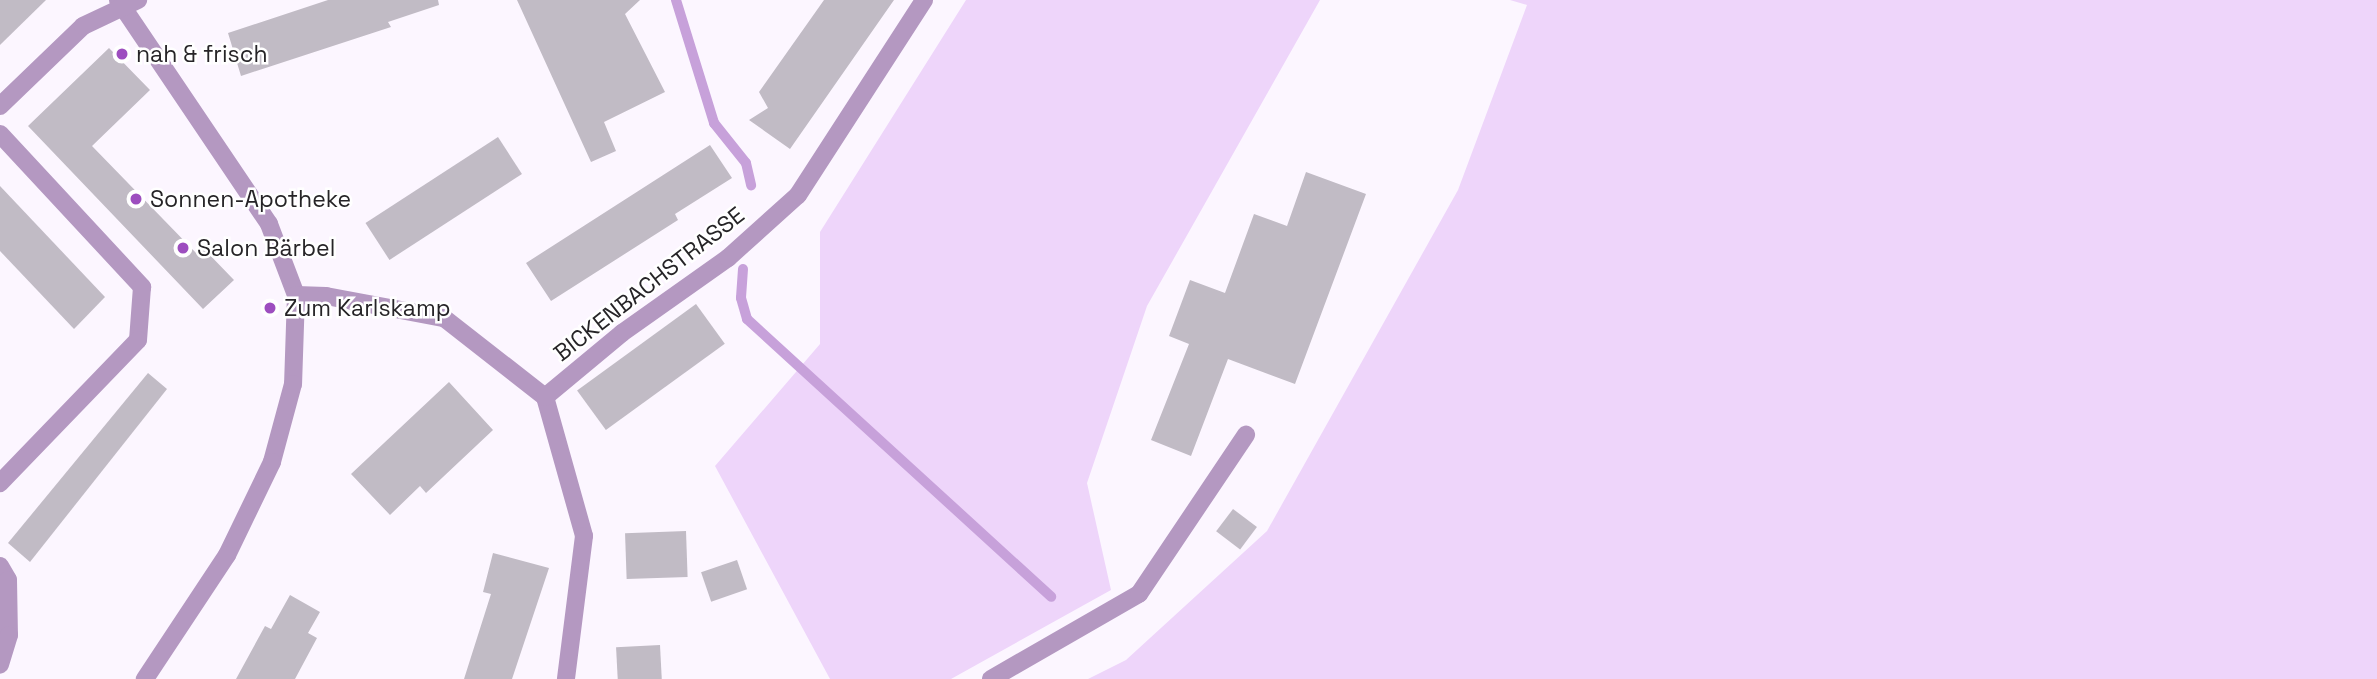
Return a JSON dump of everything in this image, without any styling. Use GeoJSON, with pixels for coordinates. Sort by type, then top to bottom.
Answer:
{"type":"FeatureCollection","features":[{"type":"Feature","properties":{"kind":"street","name":"BICKENBACHSTRASSE"},"geometry":{"type":"LineString","coordinates":[[545,397],[622,333],[728,258],[798,195],[924,0]]}},
{"type":"Feature","properties":{"kind":"street"},"geometry":{"type":"LineString","coordinates":[[0,106],[83,26],[126,2],[269,224],[296,295],[293,384],[272,462],[227,555],[145,679]]}},
{"type":"Feature","properties":{"kind":"street"},"geometry":{"type":"LineString","coordinates":[[0,134],[142,287],[138,341],[0,483]]}},
{"type":"Feature","properties":{"kind":"street"},"geometry":{"type":"LineString","coordinates":[[296,295],[326,296],[444,318],[545,397],[584,536],[566,679]]}},
{"type":"Feature","properties":{"kind":"street"},"geometry":{"type":"LineString","coordinates":[[991,679],[1139,594],[1246,435]]}},
{"type":"Feature","properties":{"kind":"street"},"geometry":{"type":"LineString","coordinates":[[0,566],[8,580],[9,635],[0,665]]}},
{"type":"Feature","properties":{"kind":"shaded area"},"geometry":{"type":"Polygon","coordinates":[[[966,0],[1320,0],[1147,306],[1087,483],[1111,590],[951,679],[830,679],[715,466],[820,344],[820,232],[966,0]]]}},
{"type":"Feature","properties":{"kind":"shaded area"},"geometry":{"type":"Polygon","coordinates":[[[1510,0],[2377,0],[2377,679],[1088,679],[1126,660],[1267,531],[1458,190],[1527,5],[1510,0]]]}},
{"type":"Feature","properties":{"kind":"building"},"geometry":{"type":"Polygon","coordinates":[[[0,0],[46,0],[0,45],[0,0]]]}},
{"type":"Feature","properties":{"kind":"building"},"geometry":{"type":"Polygon","coordinates":[[[328,0],[438,0],[439,5],[388,22],[391,27],[241,76],[228,33],[328,0]]]}},
{"type":"Feature","properties":{"kind":"building"},"geometry":{"type":"Polygon","coordinates":[[[517,0],[640,0],[625,14],[665,92],[604,122],[616,151],[591,162],[517,0]]]}},
{"type":"Feature","properties":{"kind":"building"},"geometry":{"type":"Polygon","coordinates":[[[824,0],[894,0],[790,149],[749,120],[768,108],[759,92],[824,0]]]}},
{"type":"Feature","properties":{"kind":"building"},"geometry":{"type":"Polygon","coordinates":[[[109,48],[150,90],[92,146],[198,255],[204,249],[234,280],[203,309],[28,126],[109,48]]]}},
{"type":"Feature","properties":{"kind":"building"},"geometry":{"type":"Polygon","coordinates":[[[498,137],[522,174],[389,260],[365,223],[498,137]]]}},
{"type":"Feature","properties":{"kind":"building"},"geometry":{"type":"Polygon","coordinates":[[[710,145],[732,178],[675,214],[678,220],[551,301],[526,263],[710,145]]]}},
{"type":"Feature","properties":{"kind":"building"},"geometry":{"type":"Polygon","coordinates":[[[1306,172],[1366,194],[1295,384],[1228,359],[1191,456],[1151,440],[1189,344],[1169,336],[1190,280],[1225,293],[1254,214],[1287,226],[1306,172]]]}},
{"type":"Feature","properties":{"kind":"building"},"geometry":{"type":"Polygon","coordinates":[[[0,186],[105,297],[74,329],[0,251],[0,186]]]}},
{"type":"Feature","properties":{"kind":"building"},"geometry":{"type":"Polygon","coordinates":[[[696,304],[725,344],[606,430],[577,390],[696,304]]]}},
{"type":"Feature","properties":{"kind":"building"},"geometry":{"type":"Polygon","coordinates":[[[148,373],[167,389],[30,562],[8,543],[148,373]]]}},
{"type":"Feature","properties":{"kind":"building"},"geometry":{"type":"Polygon","coordinates":[[[449,382],[493,430],[426,493],[420,486],[390,515],[351,474],[449,382]]]}},
{"type":"Feature","properties":{"kind":"building"},"geometry":{"type":"Polygon","coordinates":[[[1233,509],[1257,527],[1240,549],[1216,531],[1233,509]]]}},
{"type":"Feature","properties":{"kind":"building"},"geometry":{"type":"Polygon","coordinates":[[[686,531],[688,577],[627,579],[625,533],[686,531]]]}},
{"type":"Feature","properties":{"kind":"building"},"geometry":{"type":"Polygon","coordinates":[[[493,553],[549,568],[512,679],[464,679],[491,594],[483,592],[493,553]]]}},
{"type":"Feature","properties":{"kind":"building"},"geometry":{"type":"Polygon","coordinates":[[[737,560],[747,589],[711,602],[701,572],[737,560]]]}},
{"type":"Feature","properties":{"kind":"building"},"geometry":{"type":"Polygon","coordinates":[[[290,595],[320,612],[308,633],[317,638],[295,679],[236,679],[265,626],[271,629],[290,595]]]}},
{"type":"Feature","properties":{"kind":"building"},"geometry":{"type":"Polygon","coordinates":[[[660,645],[662,679],[618,679],[616,647],[660,645]]]}},
{"type":"Feature","properties":{"kind":"waterway"},"geometry":{"type":"LineString","coordinates":[[676,0],[714,123],[746,163],[751,185]]}},
{"type":"Feature","properties":{"kind":"waterway"},"geometry":{"type":"LineString","coordinates":[[743,269],[741,298],[747,319],[1051,597]]}},
{"type":"Feature","properties":{"kind":"place","name":"nah & frisch"},"geometry":{"type":"Point","coordinates":[122,54]}},
{"type":"Feature","properties":{"kind":"place","name":"Sonnen-Apotheke"},"geometry":{"type":"Point","coordinates":[136,199]}},
{"type":"Feature","properties":{"kind":"place","name":"Salon Bärbel"},"geometry":{"type":"Point","coordinates":[183,248]}},
{"type":"Feature","properties":{"kind":"place","name":"Zum Karlskamp"},"geometry":{"type":"Point","coordinates":[270,308]}}]}
